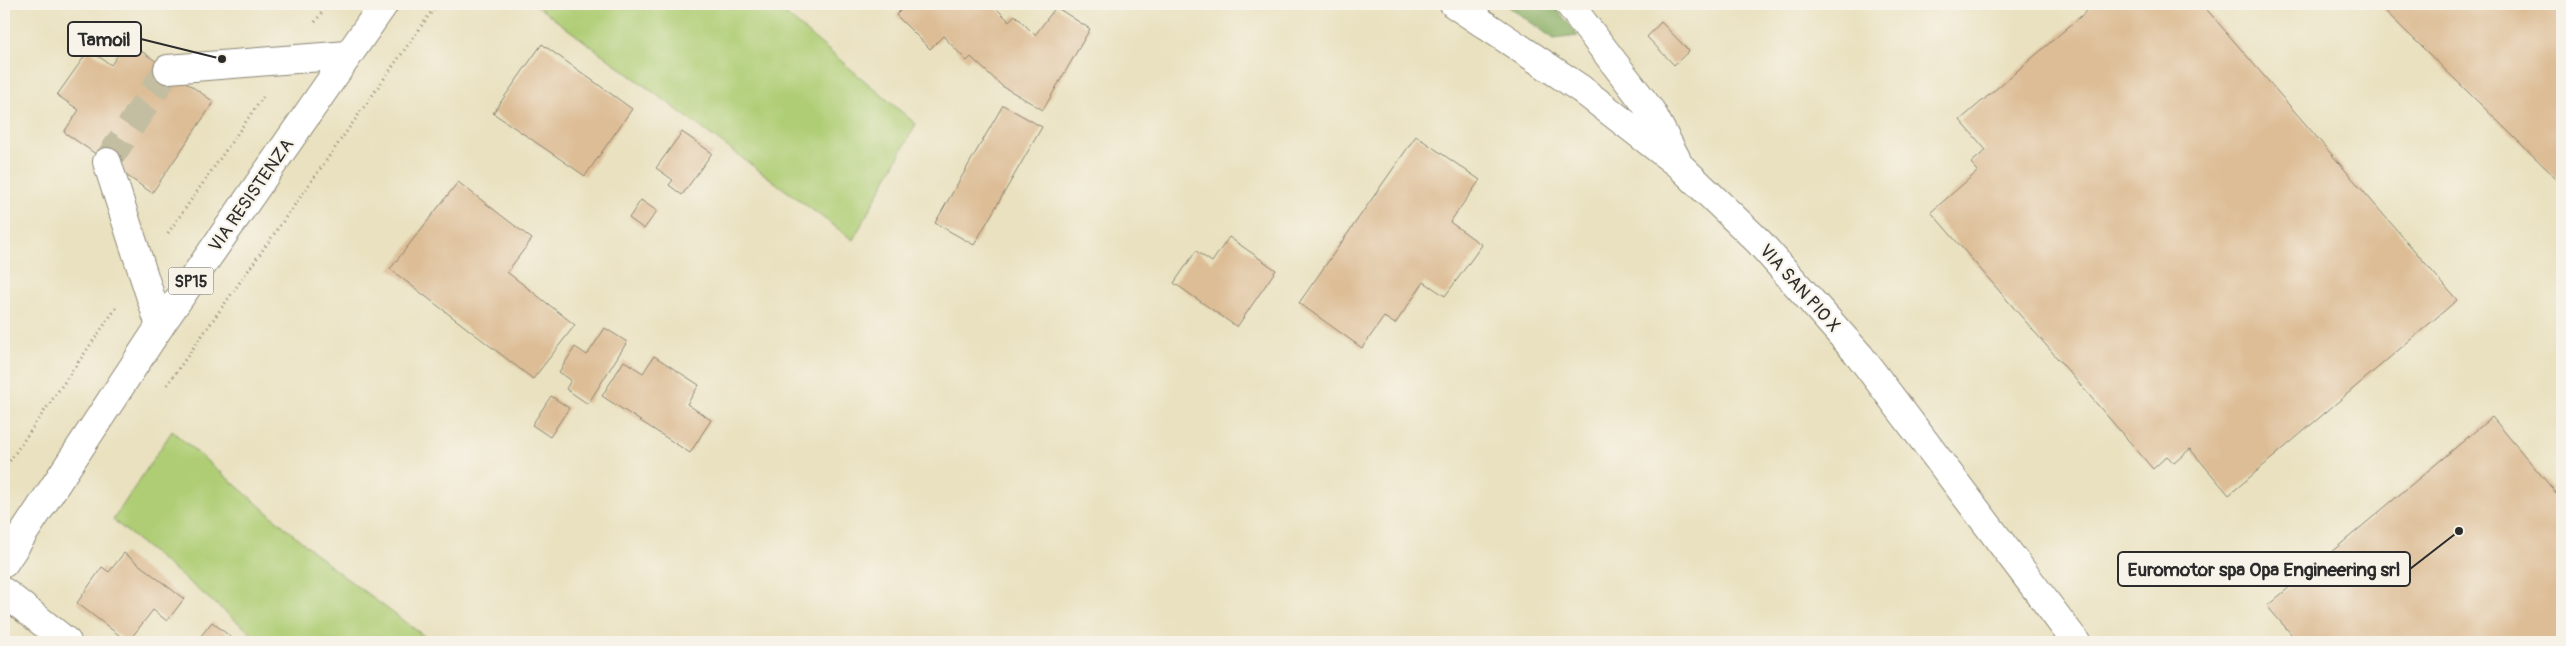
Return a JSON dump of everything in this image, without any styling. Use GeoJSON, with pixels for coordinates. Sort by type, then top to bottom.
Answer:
{"type":"FeatureCollection","features":[{"type":"Feature","properties":{"kind":"street","name":"VIA RESISTENZA"},"geometry":{"type":"LineString","coordinates":[[4,563],[160,326],[384,4]]}},
{"type":"Feature","properties":{"kind":"street","name":"VIA SAN PIO X"},"geometry":{"type":"LineString","coordinates":[[1454,4],[1581,89],[1680,166],[1759,242],[1860,356],[2076,642]]}},
{"type":"Feature","properties":{"kind":"street"},"geometry":{"type":"LineString","coordinates":[[1569,4],[1651,110],[1680,166]]}},
{"type":"Feature","properties":{"kind":"street"},"geometry":{"type":"LineString","coordinates":[[168,69],[348,55]]}},
{"type":"Feature","properties":{"kind":"street"},"geometry":{"type":"LineString","coordinates":[[107,162],[160,326]]}},
{"type":"Feature","properties":{"kind":"street"},"geometry":{"type":"LineString","coordinates":[[4,592],[67,642]]}},
{"type":"Feature","properties":{"kind":"path"},"geometry":{"type":"LineString","coordinates":[[164,389],[437,4]]}},
{"type":"Feature","properties":{"kind":"green space"},"geometry":{"type":"Polygon","coordinates":[[[534,4],[777,4],[776,6],[916,124],[853,240],[534,4]]]}},
{"type":"Feature","properties":{"kind":"green space"},"geometry":{"type":"Polygon","coordinates":[[[1505,4],[1553,4],[1578,36],[1554,39],[1505,4]]]}},
{"type":"Feature","properties":{"kind":"green space"},"geometry":{"type":"Polygon","coordinates":[[[172,431],[334,569],[432,642],[262,642],[113,520],[172,431]]]}},
{"type":"Feature","properties":{"kind":"building"},"geometry":{"type":"Polygon","coordinates":[[[907,4],[992,4],[1009,21],[1015,15],[1035,35],[1056,7],[1090,29],[1043,110],[1002,86],[971,57],[967,61],[943,36],[930,49],[896,15],[907,4]]]}},
{"type":"Feature","properties":{"kind":"building"},"geometry":{"type":"Polygon","coordinates":[[[2095,4],[2202,4],[2457,300],[2229,495],[2190,449],[2174,463],[2167,456],[2153,469],[1931,212],[1978,171],[1971,163],[1986,150],[1960,120],[2095,4]]]}},
{"type":"Feature","properties":{"kind":"building"},"geometry":{"type":"Polygon","coordinates":[[[2378,4],[2562,4],[2562,184],[2378,4]]]}},
{"type":"Feature","properties":{"kind":"building"},"geometry":{"type":"Polygon","coordinates":[[[1661,22],[1689,51],[1674,65],[1647,37],[1661,22]]]}},
{"type":"Feature","properties":{"kind":"building"},"geometry":{"type":"Polygon","coordinates":[[[127,41],[214,102],[152,193],[64,132],[79,110],[57,95],[89,50],[111,65],[127,41]]]}},
{"type":"Feature","properties":{"kind":"building"},"geometry":{"type":"Polygon","coordinates":[[[542,44],[632,109],[585,176],[493,113],[542,44]]]}},
{"type":"Feature","properties":{"kind":"building"},"geometry":{"type":"Polygon","coordinates":[[[1003,105],[1042,127],[974,245],[935,223],[1003,105]]]}},
{"type":"Feature","properties":{"kind":"building"},"geometry":{"type":"Polygon","coordinates":[[[682,132],[712,153],[682,195],[669,185],[673,180],[656,168],[682,132]]]}},
{"type":"Feature","properties":{"kind":"building"},"geometry":{"type":"Polygon","coordinates":[[[1416,136],[1480,180],[1450,222],[1482,245],[1445,296],[1424,282],[1395,324],[1384,317],[1362,348],[1299,303],[1416,136]]]}},
{"type":"Feature","properties":{"kind":"building"},"geometry":{"type":"Polygon","coordinates":[[[458,182],[532,239],[507,272],[575,325],[533,379],[390,269],[458,182]]]}},
{"type":"Feature","properties":{"kind":"building"},"geometry":{"type":"Polygon","coordinates":[[[641,200],[657,211],[644,229],[629,218],[641,200]]]}},
{"type":"Feature","properties":{"kind":"building"},"geometry":{"type":"Polygon","coordinates":[[[1229,237],[1276,270],[1237,327],[1174,283],[1196,251],[1212,262],[1229,237]]]}},
{"type":"Feature","properties":{"kind":"building"},"geometry":{"type":"Polygon","coordinates":[[[605,328],[627,342],[588,404],[566,389],[571,380],[559,372],[575,347],[587,355],[605,328]]]}},
{"type":"Feature","properties":{"kind":"building"},"geometry":{"type":"Polygon","coordinates":[[[654,356],[699,385],[687,404],[711,420],[690,453],[602,396],[624,361],[643,373],[654,356]]]}},
{"type":"Feature","properties":{"kind":"building"},"geometry":{"type":"Polygon","coordinates":[[[551,396],[569,408],[550,437],[532,425],[551,396]]]}},
{"type":"Feature","properties":{"kind":"building"},"geometry":{"type":"Polygon","coordinates":[[[2492,417],[2562,500],[2562,642],[2298,642],[2267,606],[2492,417]]]}},
{"type":"Feature","properties":{"kind":"building"},"geometry":{"type":"Polygon","coordinates":[[[124,553],[184,599],[167,621],[153,610],[128,642],[77,603],[102,567],[109,572],[124,553]]]}},
{"type":"Feature","properties":{"kind":"building"},"geometry":{"type":"Polygon","coordinates":[[[212,622],[237,642],[196,642],[212,622]]]}},
{"type":"Feature","properties":{"kind":"tunnel"},"geometry":{"type":"LineString","coordinates":[[107,162],[168,69]]}},
{"type":"Feature","properties":{"kind":"place","name":"Tamoil"},"geometry":{"type":"Point","coordinates":[222,59]}},
{"type":"Feature","properties":{"kind":"place","name":"Euromotor spa Opa Engineering srl"},"geometry":{"type":"Point","coordinates":[2459,531]}}]}
